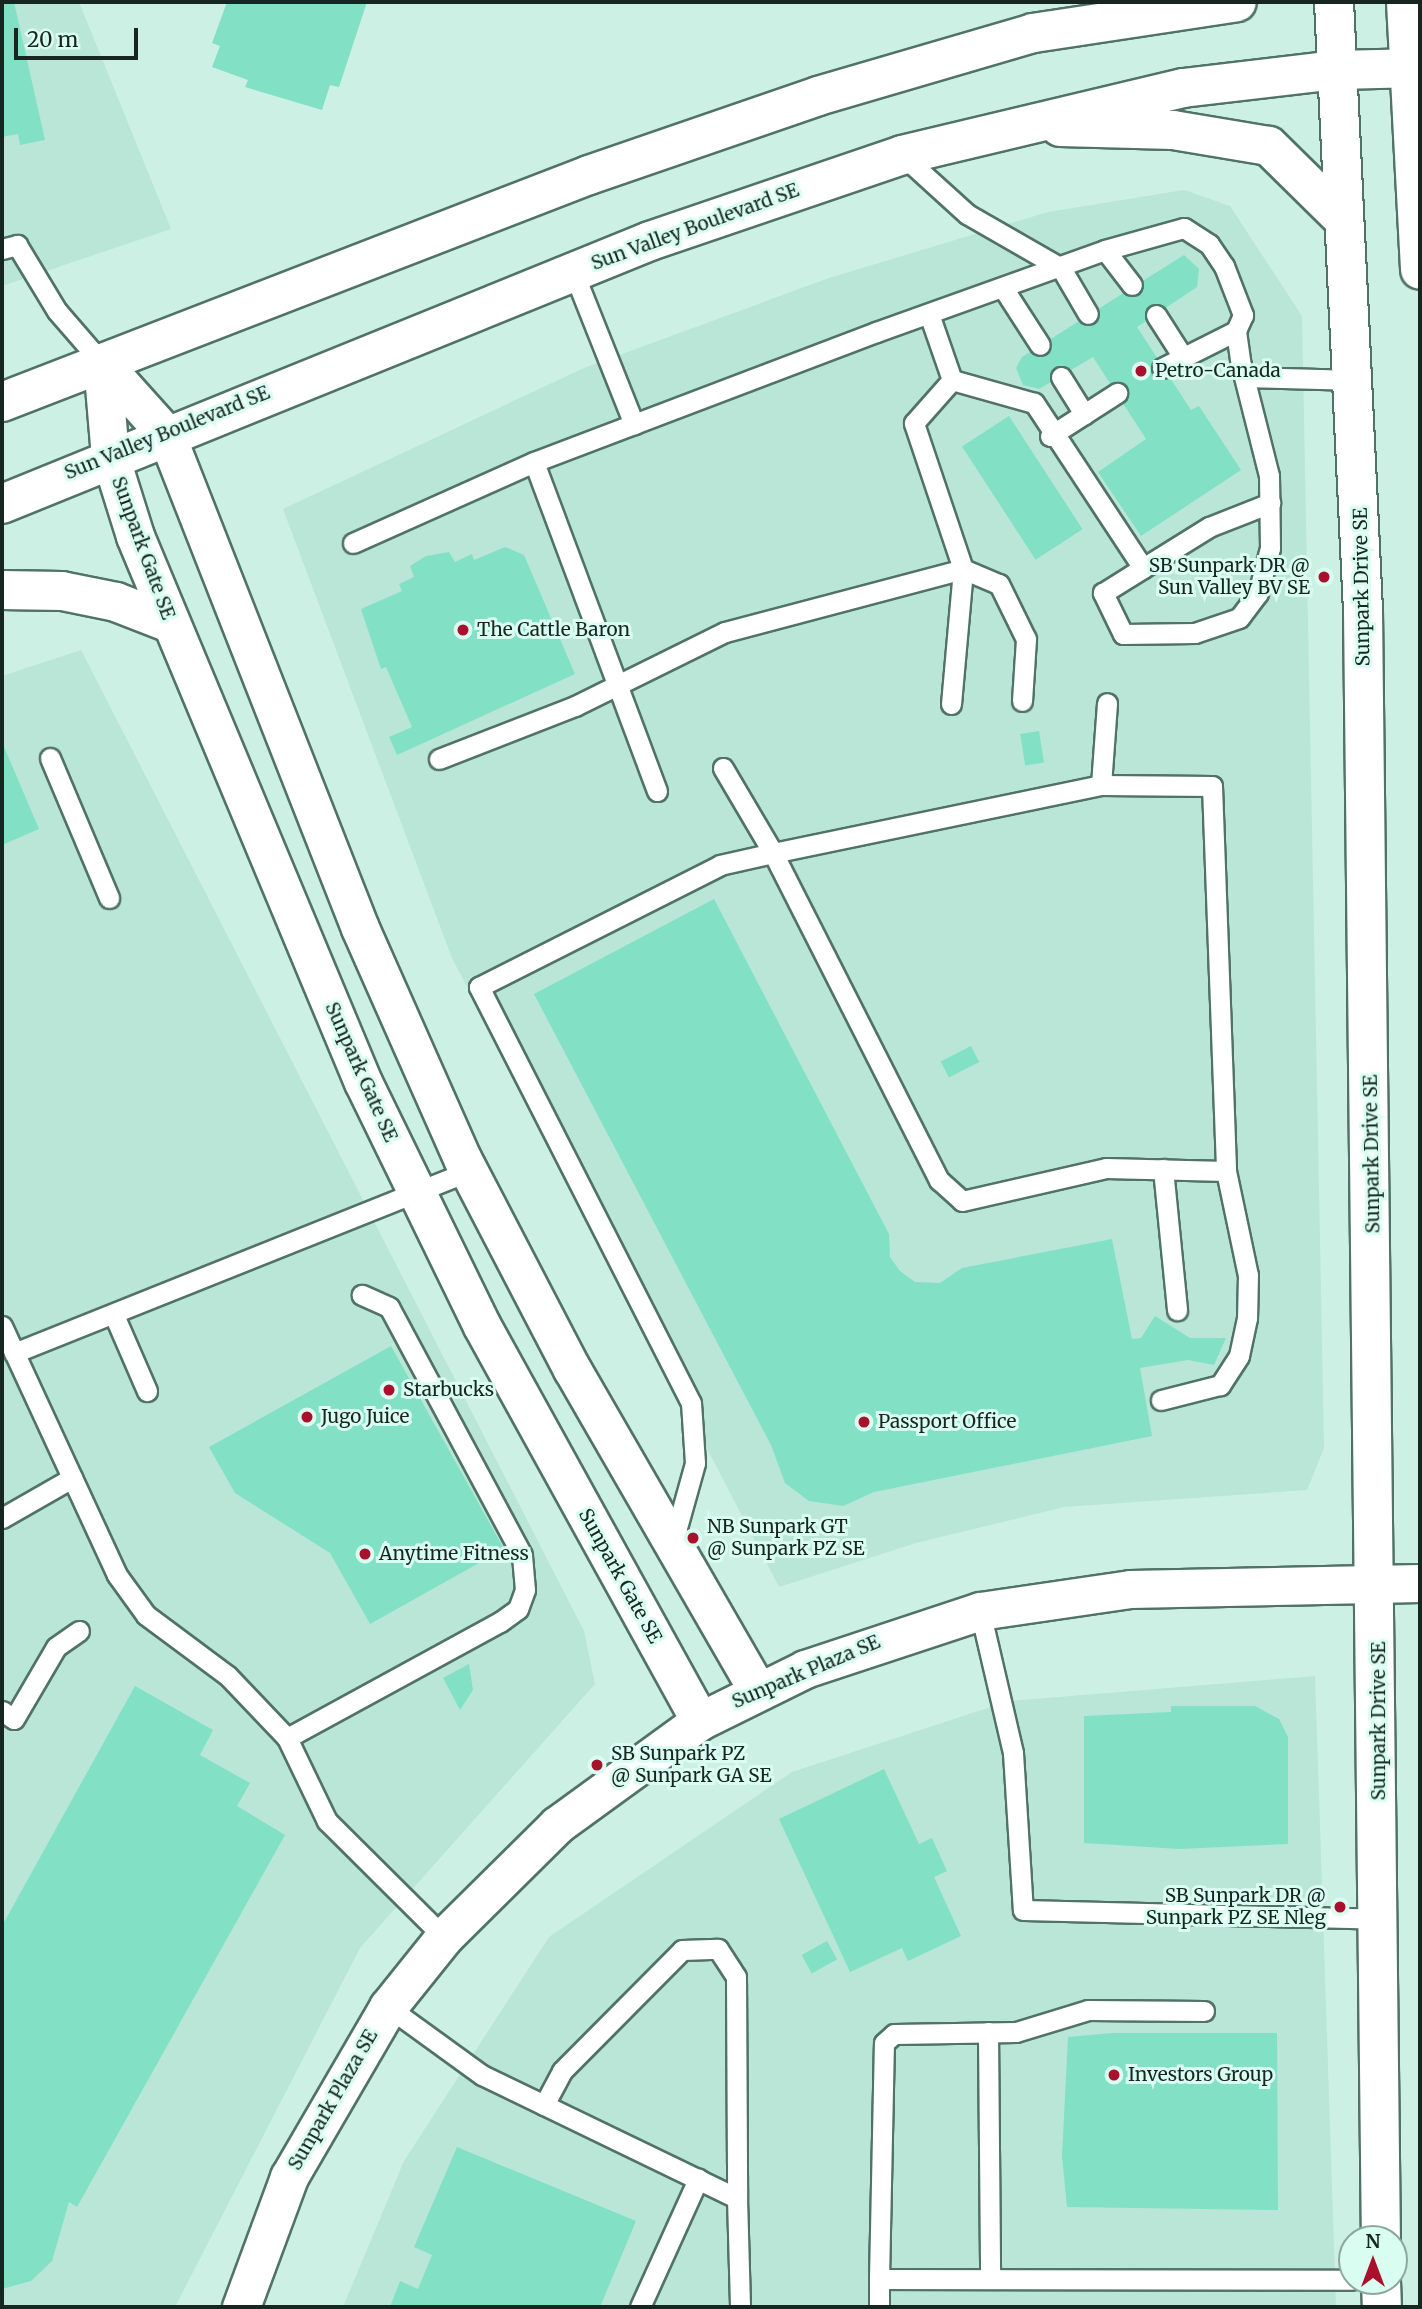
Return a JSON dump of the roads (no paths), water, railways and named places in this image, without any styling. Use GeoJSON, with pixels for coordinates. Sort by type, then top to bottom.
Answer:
{"type":"FeatureCollection","features":[{"type":"Feature","properties":{"kind":"main road"},"geometry":{"type":"LineString","coordinates":[[2,402],[589,175],[818,96],[1033,33],[1237,2]]}},
{"type":"Feature","properties":{"kind":"main road","name":"Sunpark Drive SE"},"geometry":{"type":"LineString","coordinates":[[1334,2],[1342,217],[1357,380],[1378,1583],[1381,2225]]}},
{"type":"Feature","properties":{"kind":"main road"},"geometry":{"type":"LineString","coordinates":[[1406,2],[1415,68],[1420,270]]}},
{"type":"Feature","properties":{"kind":"main road","name":"Sun Valley Boulevard SE"},"geometry":{"type":"LineString","coordinates":[[2,504],[110,456],[573,271],[902,155],[1183,88],[1337,70],[1415,68]]}},
{"type":"Feature","properties":{"kind":"main road"},"geometry":{"type":"LineString","coordinates":[[1016,126],[1172,130],[1269,146],[1342,217]]}},
{"type":"Feature","properties":{"kind":"main road"},"geometry":{"type":"LineString","coordinates":[[2,590],[62,591],[116,602],[170,623]]}},
{"type":"Feature","properties":{"kind":"street"},"geometry":{"type":"LineString","coordinates":[[102,363],[166,434],[360,928],[468,1171],[572,1369],[757,1690]]}},
{"type":"Feature","properties":{"kind":"street","name":"Sunpark Gate SE"},"geometry":{"type":"LineString","coordinates":[[102,363],[110,456],[170,623],[363,1082],[482,1326],[700,1721]]}},
{"type":"Feature","properties":{"kind":"street","name":"Sunpark Plaza SE"},"geometry":{"type":"LineString","coordinates":[[241,2307],[289,2177],[388,2007],[444,1937],[557,1825],[700,1721],[757,1690],[899,1634],[980,1611],[1130,1589],[1420,1583]]}},
{"type":"Feature","properties":{"kind":"lane"},"geometry":{"type":"LineString","coordinates":[[902,155],[967,214],[1061,268],[1088,314]]}},
{"type":"Feature","properties":{"kind":"lane"},"geometry":{"type":"LineString","coordinates":[[353,543],[534,462],[634,424],[929,314],[1005,291],[1105,250],[1184,228],[1209,244],[1224,266],[1243,315],[1236,331],[1269,476],[1269,503],[1267,559],[1258,593],[1239,618],[1195,634],[1123,634],[1103,593],[1209,527],[1269,503]]}},
{"type":"Feature","properties":{"kind":"lane"},"geometry":{"type":"LineString","coordinates":[[10,247],[57,311],[102,363]]}},
{"type":"Feature","properties":{"kind":"lane"},"geometry":{"type":"LineString","coordinates":[[1105,250],[1132,285]]}},
{"type":"Feature","properties":{"kind":"lane"},"geometry":{"type":"LineString","coordinates":[[573,271],[634,424]]}},
{"type":"Feature","properties":{"kind":"lane"},"geometry":{"type":"LineString","coordinates":[[1005,291],[1040,345]]}},
{"type":"Feature","properties":{"kind":"lane"},"geometry":{"type":"LineString","coordinates":[[929,314],[952,380]]}},
{"type":"Feature","properties":{"kind":"lane"},"geometry":{"type":"LineString","coordinates":[[1156,315],[1183,357]]}},
{"type":"Feature","properties":{"kind":"lane"},"geometry":{"type":"LineString","coordinates":[[1163,368],[1236,331]]}},
{"type":"Feature","properties":{"kind":"lane"},"geometry":{"type":"LineString","coordinates":[[1061,377],[1084,414]]}},
{"type":"Feature","properties":{"kind":"lane"},"geometry":{"type":"LineString","coordinates":[[1245,377],[1357,380]]}},
{"type":"Feature","properties":{"kind":"lane"},"geometry":{"type":"LineString","coordinates":[[952,380],[1034,403],[1050,436],[1143,568]]}},
{"type":"Feature","properties":{"kind":"lane"},"geometry":{"type":"LineString","coordinates":[[951,704],[963,569],[914,423],[952,380]]}},
{"type":"Feature","properties":{"kind":"lane"},"geometry":{"type":"LineString","coordinates":[[1050,436],[1117,393]]}},
{"type":"Feature","properties":{"kind":"lane"},"geometry":{"type":"LineString","coordinates":[[534,462],[657,791]]}},
{"type":"Feature","properties":{"kind":"lane"},"geometry":{"type":"LineString","coordinates":[[439,759],[616,683],[725,632],[963,569],[999,584],[1026,639],[1022,701]]}},
{"type":"Feature","properties":{"kind":"lane"},"geometry":{"type":"LineString","coordinates":[[1101,785],[1107,703]]}},
{"type":"Feature","properties":{"kind":"lane"},"geometry":{"type":"LineString","coordinates":[[50,758],[109,898]]}},
{"type":"Feature","properties":{"kind":"lane"},"geometry":{"type":"LineString","coordinates":[[723,768],[773,853],[939,1180],[962,1201],[1106,1168],[1226,1171]]}},
{"type":"Feature","properties":{"kind":"lane"},"geometry":{"type":"LineString","coordinates":[[673,1542],[695,1463],[691,1403],[479,987],[720,864],[1101,785],[1212,786],[1226,1171],[1248,1275],[1239,1356],[1220,1385],[1161,1400]]}},
{"type":"Feature","properties":{"kind":"lane"},"geometry":{"type":"LineString","coordinates":[[1163,1169],[1177,1310]]}},
{"type":"Feature","properties":{"kind":"lane"},"geometry":{"type":"LineString","coordinates":[[14,1353],[468,1171]]}},
{"type":"Feature","properties":{"kind":"lane"},"geometry":{"type":"LineString","coordinates":[[287,1738],[500,1622],[517,1609],[525,1590],[522,1555],[388,1307],[362,1296]]}},
{"type":"Feature","properties":{"kind":"lane"},"geometry":{"type":"LineString","coordinates":[[114,1315],[147,1391]]}},
{"type":"Feature","properties":{"kind":"lane"},"geometry":{"type":"LineString","coordinates":[[2,1326],[117,1575],[146,1615],[228,1676],[287,1738],[327,1821],[444,1937]]}},
{"type":"Feature","properties":{"kind":"lane"},"geometry":{"type":"LineString","coordinates":[[2,1518],[72,1478]]}},
{"type":"Feature","properties":{"kind":"lane"},"geometry":{"type":"LineString","coordinates":[[980,1611],[1013,1753],[1023,1910],[1380,1919]]}},
{"type":"Feature","properties":{"kind":"lane"},"geometry":{"type":"LineString","coordinates":[[2,1711],[14,1719],[55,1647],[79,1631]]}},
{"type":"Feature","properties":{"kind":"lane"},"geometry":{"type":"LineString","coordinates":[[544,2105],[562,2071],[682,1950],[718,1949],[736,1977],[740,2307]]}},
{"type":"Feature","properties":{"kind":"lane"},"geometry":{"type":"LineString","coordinates":[[388,2007],[482,2075],[737,2198]]}},
{"type":"Feature","properties":{"kind":"lane"},"geometry":{"type":"LineString","coordinates":[[879,2307],[879,2051],[894,2034],[1016,2032],[1088,2010],[1204,2011]]}},
{"type":"Feature","properties":{"kind":"lane"},"geometry":{"type":"LineString","coordinates":[[988,2032],[990,2279]]}},
{"type":"Feature","properties":{"kind":"lane"},"geometry":{"type":"LineString","coordinates":[[640,2307],[698,2179]]}},
{"type":"Feature","properties":{"kind":"lane"},"geometry":{"type":"LineString","coordinates":[[879,2279],[1338,2280]]}},
{"type":"Feature","properties":{"kind":"place","name":"Petro-Canada"},"geometry":{"type":"Point","coordinates":[1141,371]}},
{"type":"Feature","properties":{"kind":"place","name":"SB Sunpark DR @ Sun Valley BV SE"},"geometry":{"type":"Point","coordinates":[1324,577]}},
{"type":"Feature","properties":{"kind":"place","name":"The Cattle Baron"},"geometry":{"type":"Point","coordinates":[463,630]}},
{"type":"Feature","properties":{"kind":"place","name":"Starbucks"},"geometry":{"type":"Point","coordinates":[389,1390]}},
{"type":"Feature","properties":{"kind":"place","name":"Jugo Juice"},"geometry":{"type":"Point","coordinates":[307,1417]}},
{"type":"Feature","properties":{"kind":"place","name":"Passport Office"},"geometry":{"type":"Point","coordinates":[864,1422]}},
{"type":"Feature","properties":{"kind":"place","name":"NB Sunpark GT @ Sunpark PZ SE"},"geometry":{"type":"Point","coordinates":[693,1538]}},
{"type":"Feature","properties":{"kind":"place","name":"Anytime Fitness"},"geometry":{"type":"Point","coordinates":[365,1554]}},
{"type":"Feature","properties":{"kind":"place","name":"SB Sunpark PZ @ Sunpark GA SE"},"geometry":{"type":"Point","coordinates":[597,1765]}},
{"type":"Feature","properties":{"kind":"place","name":"SB Sunpark DR @ Sunpark PZ SE Nleg"},"geometry":{"type":"Point","coordinates":[1340,1907]}},
{"type":"Feature","properties":{"kind":"place","name":"Investors Group"},"geometry":{"type":"Point","coordinates":[1114,2075]}}]}
